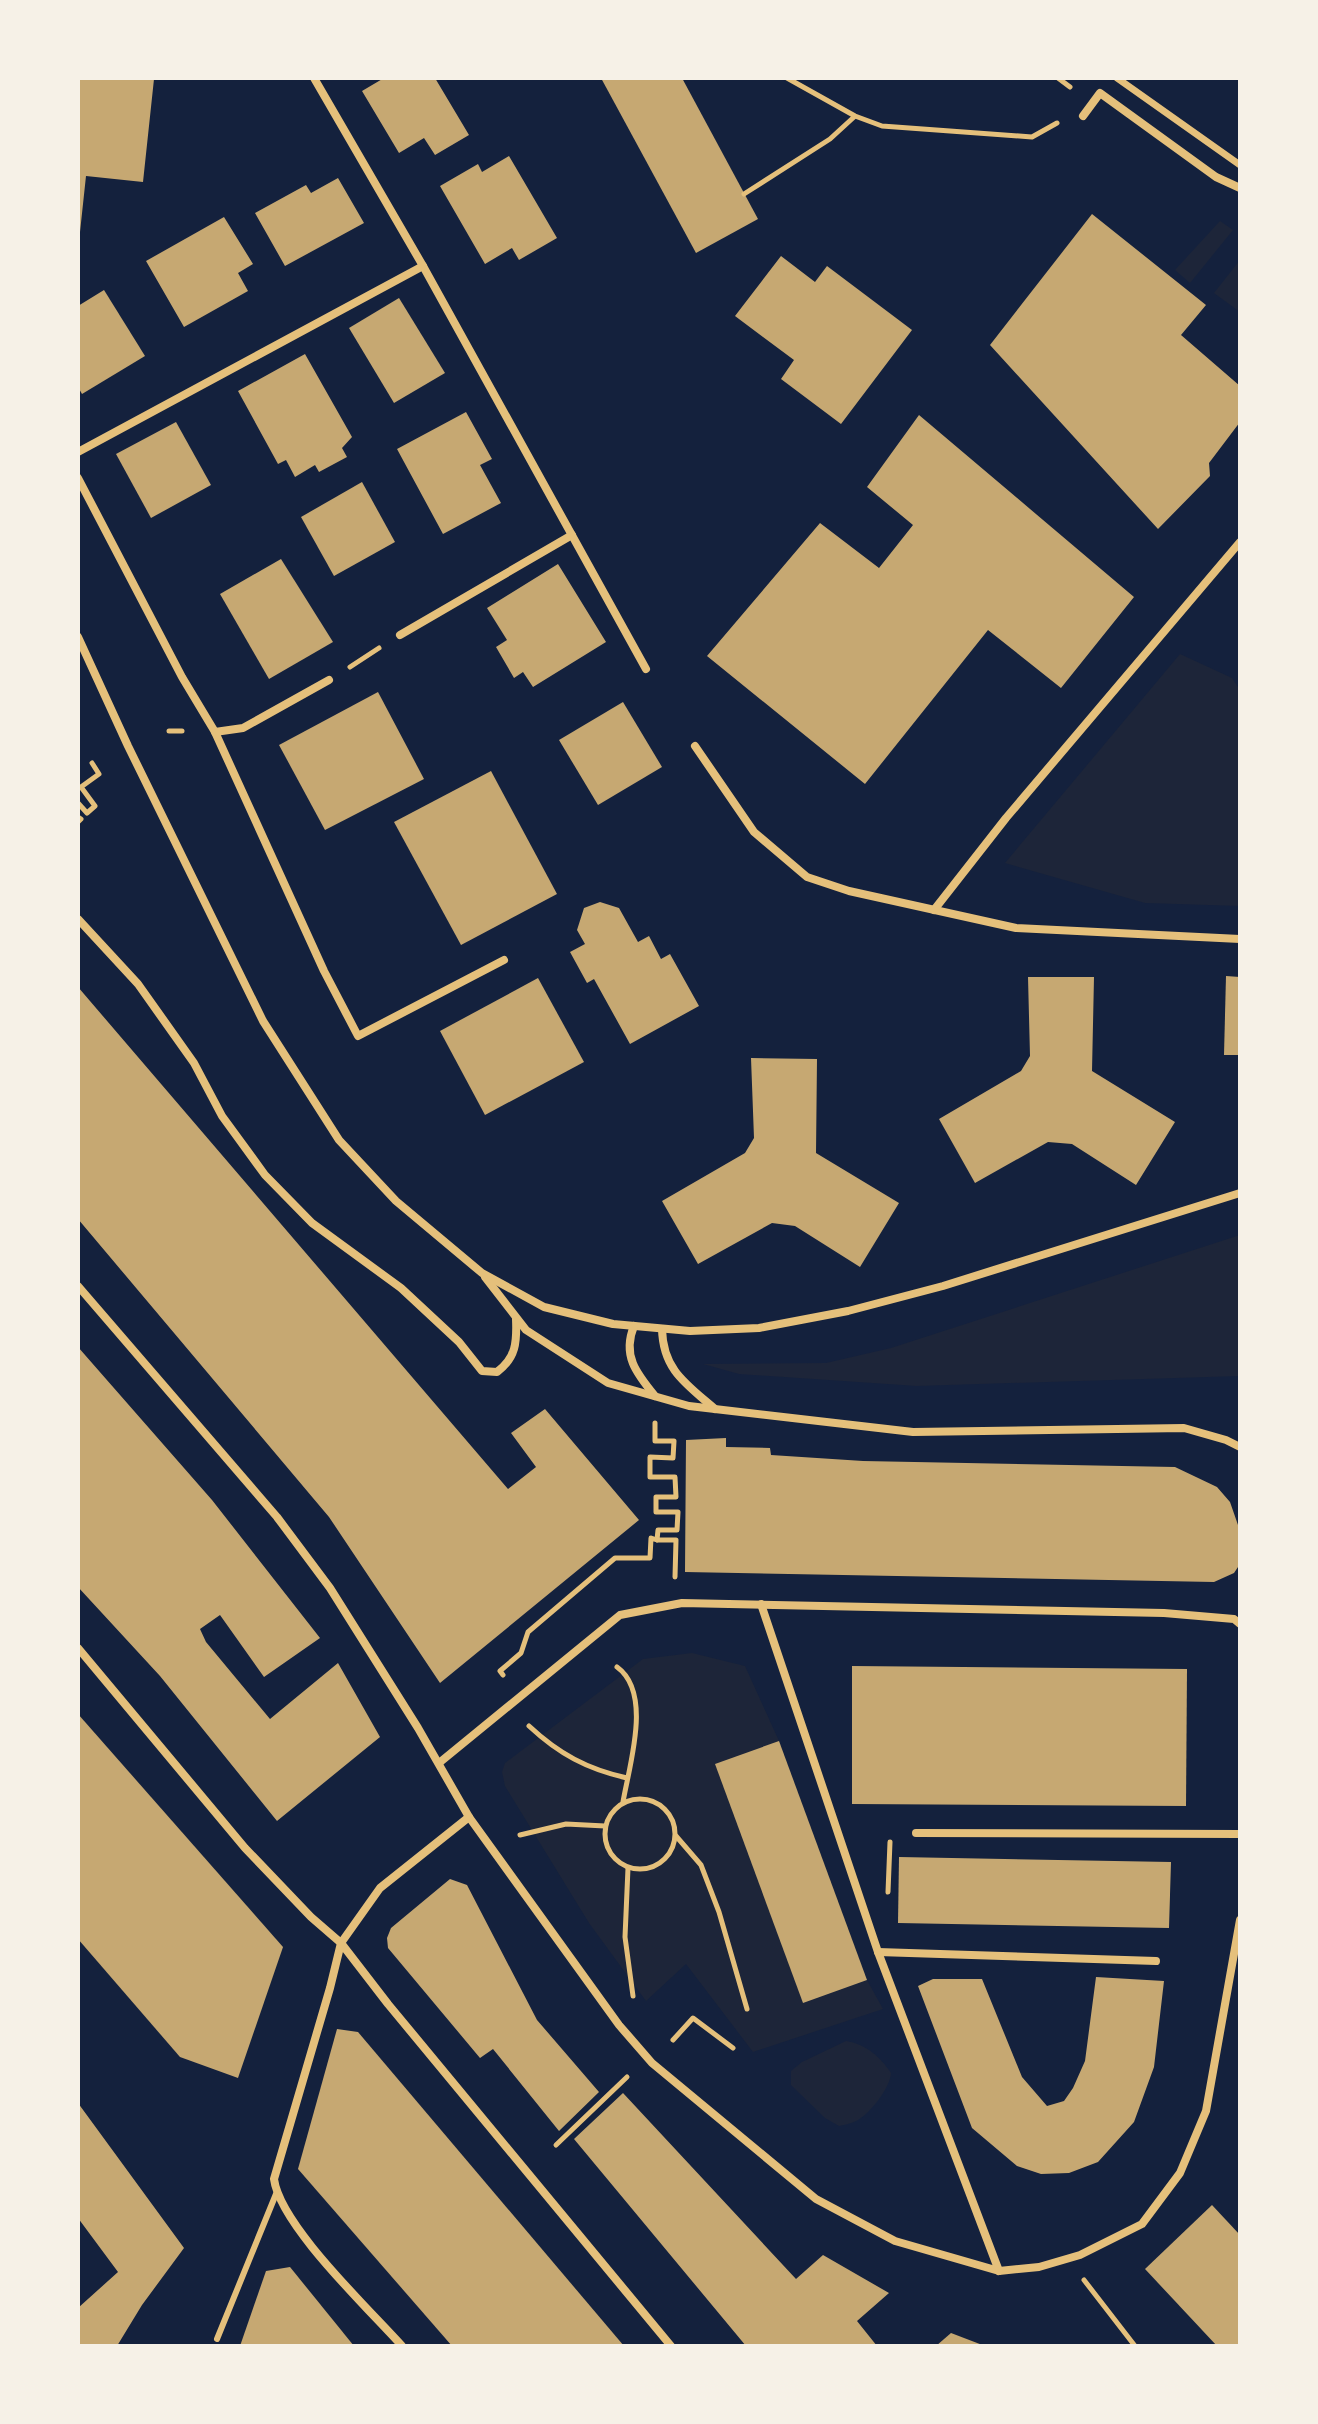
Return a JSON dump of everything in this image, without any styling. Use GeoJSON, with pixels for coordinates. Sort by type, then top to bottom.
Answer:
{"type":"FeatureCollection","features":[{"type":"Feature","properties":{"kind":"street"},"geometry":{"type":"LineString","coordinates":[[314,78],[423,266],[646,669]]}},
{"type":"Feature","properties":{"kind":"street"},"geometry":{"type":"LineString","coordinates":[[1117,78],[1240,165]]}},
{"type":"Feature","properties":{"kind":"street"},"geometry":{"type":"LineString","coordinates":[[1083,116],[1100,93],[1216,177],[1240,188]]}},
{"type":"Feature","properties":{"kind":"street"},"geometry":{"type":"LineString","coordinates":[[78,452],[423,266]]}},
{"type":"Feature","properties":{"kind":"street"},"geometry":{"type":"LineString","coordinates":[[78,478],[182,677],[215,732],[324,971],[358,1036],[504,960]]}},
{"type":"Feature","properties":{"kind":"street"},"geometry":{"type":"LineString","coordinates":[[400,635],[572,535]]}},
{"type":"Feature","properties":{"kind":"street"},"geometry":{"type":"LineString","coordinates":[[934,910],[1006,818],[1240,542]]}},
{"type":"Feature","properties":{"kind":"street"},"geometry":{"type":"LineString","coordinates":[[78,637],[263,1021],[339,1140],[396,1201],[482,1273],[544,1307],[613,1324],[662,1329],[759,1328],[848,1311],[943,1286],[1240,1193]]}},
{"type":"Feature","properties":{"kind":"street"},"geometry":{"type":"LineString","coordinates":[[215,732],[243,728],[329,680]]}},
{"type":"Feature","properties":{"kind":"street"},"geometry":{"type":"LineString","coordinates":[[695,746],[754,832],[807,877],[849,891],[1016,928],[1240,939]]}},
{"type":"Feature","properties":{"kind":"street"},"geometry":{"type":"LineString","coordinates":[[78,919],[138,984],[194,1063],[222,1116],[265,1175],[312,1223],[401,1288],[459,1342],[482,1371],[497,1372],[510,1363],[517,1341],[516,1318]]}},
{"type":"Feature","properties":{"kind":"street"},"geometry":{"type":"LineString","coordinates":[[482,1273],[526,1330],[608,1383],[689,1406],[913,1432],[1184,1428],[1240,1447]]}},
{"type":"Feature","properties":{"kind":"street"},"geometry":{"type":"LineString","coordinates":[[78,1286],[221,1450],[307,1555],[439,1763],[469,1817],[619,2025],[652,2063],[816,2199],[895,2241],[999,2271],[1039,2267],[1080,2255],[1142,2224],[1180,2173],[1206,2111],[1240,1920]]}},
{"type":"Feature","properties":{"kind":"street"},"geometry":{"type":"LineString","coordinates":[[634,1326],[628,1341],[629,1359],[639,1377],[656,1396]]}},
{"type":"Feature","properties":{"kind":"street"},"geometry":{"type":"LineString","coordinates":[[662,1329],[663,1349],[680,1379],[716,1409]]}},
{"type":"Feature","properties":{"kind":"street"},"geometry":{"type":"LineString","coordinates":[[439,1763],[620,1615],[682,1603],[1132,1612],[1238,1620]]}},
{"type":"Feature","properties":{"kind":"street"},"geometry":{"type":"LineString","coordinates":[[761,1604],[878,1952],[999,2271]]}},
{"type":"Feature","properties":{"kind":"street"},"geometry":{"type":"LineString","coordinates":[[78,1648],[245,1848],[311,1917],[341,1943],[671,2346]]}},
{"type":"Feature","properties":{"kind":"street"},"geometry":{"type":"LineString","coordinates":[[402,2346],[292,2224],[276,2194],[274,2179],[341,1943],[380,1888],[469,1817]]}},
{"type":"Feature","properties":{"kind":"street"},"geometry":{"type":"LineString","coordinates":[[916,1833],[1240,1834]]}},
{"type":"Feature","properties":{"kind":"street"},"geometry":{"type":"LineString","coordinates":[[878,1952],[1156,1961]]}},
{"type":"Feature","properties":{"kind":"lane"},"geometry":{"type":"LineString","coordinates":[[217,2339],[276,2194]]}},
{"type":"Feature","properties":{"kind":"path"},"geometry":{"type":"LineString","coordinates":[[787,78],[855,116],[882,126],[1032,137],[1062,120]]}},
{"type":"Feature","properties":{"kind":"path"},"geometry":{"type":"LineString","coordinates":[[744,194],[830,139],[855,116]]}},
{"type":"Feature","properties":{"kind":"path"},"geometry":{"type":"LineString","coordinates":[[329,680],[400,635]]}},
{"type":"Feature","properties":{"kind":"path"},"geometry":{"type":"LineString","coordinates":[[78,803],[87,813],[95,806],[81,787],[99,774],[92,763]]}},
{"type":"Feature","properties":{"kind":"path"},"geometry":{"type":"LineString","coordinates":[[655,1417],[655,1441],[674,1441],[673,1458],[650,1457],[650,1477],[675,1477],[676,1487],[676,1497],[656,1497],[656,1512],[678,1512],[677,1530],[658,1530],[657,1540]]}},
{"type":"Feature","properties":{"kind":"path"},"geometry":{"type":"LineString","coordinates":[[507,1679],[500,1671],[521,1653],[528,1632],[615,1558],[650,1558],[651,1538],[676,1540],[675,1578]]}},
{"type":"Feature","properties":{"kind":"path"},"geometry":{"type":"LineString","coordinates":[[617,1667],[625,1673],[637,1706],[623,1802]]}},
{"type":"Feature","properties":{"kind":"path"},"geometry":{"type":"LineString","coordinates":[[529,1726],[553,1748],[603,1773],[627,1778]]}},
{"type":"Feature","properties":{"kind":"path"},"geometry":{"type":"LineString","coordinates":[[676,1836],[670,1854],[652,1868],[628,1868],[610,1854],[605,1843],[606,1826],[614,1809],[623,1802],[647,1799],[658,1804],[673,1821],[676,1836],[701,1865],[719,1912],[747,2009]]}},
{"type":"Feature","properties":{"kind":"path"},"geometry":{"type":"LineString","coordinates":[[520,1835],[566,1824],[606,1826]]}},
{"type":"Feature","properties":{"kind":"path"},"geometry":{"type":"LineString","coordinates":[[888,1895],[890,1836]]}},
{"type":"Feature","properties":{"kind":"path"},"geometry":{"type":"LineString","coordinates":[[628,1868],[625,1937],[633,1997]]}},
{"type":"Feature","properties":{"kind":"path"},"geometry":{"type":"LineString","coordinates":[[673,2040],[693,2018],[733,2048]]}},
{"type":"Feature","properties":{"kind":"path"},"geometry":{"type":"LineString","coordinates":[[556,2145],[627,2077]]}},
{"type":"Feature","properties":{"kind":"path"},"geometry":{"type":"LineString","coordinates":[[1084,2279],[1135,2346]]}},
{"type":"Feature","properties":{"kind":"shaded area"},"geometry":{"type":"Polygon","coordinates":[[[1220,221],[1233,230],[1190,283],[1175,270],[1220,221]]]}},
{"type":"Feature","properties":{"kind":"shaded area"},"geometry":{"type":"Polygon","coordinates":[[[1240,260],[1240,312],[1214,293],[1240,260]]]}},
{"type":"Feature","properties":{"kind":"shaded area"},"geometry":{"type":"Polygon","coordinates":[[[1180,654],[1232,678],[1240,690],[1240,906],[1145,903],[1005,863],[1180,654]]]}},
{"type":"Feature","properties":{"kind":"shaded area"},"geometry":{"type":"Polygon","coordinates":[[[1240,1235],[1240,1376],[917,1386],[739,1374],[703,1364],[826,1363],[891,1348],[1240,1235]]]}},
{"type":"Feature","properties":{"kind":"shaded area"},"geometry":{"type":"Polygon","coordinates":[[[692,1653],[745,1666],[779,1741],[803,2003],[867,1980],[883,2009],[753,2052],[686,1964],[646,2001],[589,1923],[505,1786],[502,1772],[505,1763],[643,1659],[692,1653]]]}},
{"type":"Feature","properties":{"kind":"shaded area"},"geometry":{"type":"Polygon","coordinates":[[[846,2041],[872,2052],[891,2073],[884,2092],[868,2111],[856,2121],[839,2126],[825,2118],[791,2085],[791,2071],[802,2062],[846,2041]]]}},
{"type":"Feature","properties":{"kind":"building"},"geometry":{"type":"Polygon","coordinates":[[[78,78],[154,79],[143,182],[86,176],[80,232],[78,232],[78,78]]]}},
{"type":"Feature","properties":{"kind":"building"},"geometry":{"type":"Polygon","coordinates":[[[384,78],[435,78],[469,135],[435,155],[424,138],[399,153],[362,91],[384,78]]]}},
{"type":"Feature","properties":{"kind":"building"},"geometry":{"type":"Polygon","coordinates":[[[601,78],[682,78],[758,219],[696,253],[601,78]]]}},
{"type":"Feature","properties":{"kind":"building"},"geometry":{"type":"Polygon","coordinates":[[[509,156],[557,238],[519,260],[512,248],[485,264],[440,186],[478,164],[482,172],[509,156]]]}},
{"type":"Feature","properties":{"kind":"building"},"geometry":{"type":"Polygon","coordinates":[[[338,178],[364,223],[285,266],[255,213],[306,185],[311,193],[338,178]]]}},
{"type":"Feature","properties":{"kind":"building"},"geometry":{"type":"Polygon","coordinates":[[[1092,214],[1206,305],[1181,335],[1240,386],[1240,422],[1209,463],[1210,476],[1158,529],[990,345],[1092,214]]]}},
{"type":"Feature","properties":{"kind":"building"},"geometry":{"type":"Polygon","coordinates":[[[224,217],[253,264],[238,273],[248,291],[184,327],[146,261],[224,217]]]}},
{"type":"Feature","properties":{"kind":"building"},"geometry":{"type":"Polygon","coordinates":[[[781,256],[815,282],[827,266],[912,330],[841,424],[781,379],[794,360],[735,316],[781,256]]]}},
{"type":"Feature","properties":{"kind":"building"},"geometry":{"type":"Polygon","coordinates":[[[104,290],[145,356],[82,394],[78,387],[78,306],[104,290]]]}},
{"type":"Feature","properties":{"kind":"building"},"geometry":{"type":"Polygon","coordinates":[[[399,298],[445,373],[394,403],[349,328],[399,298]]]}},
{"type":"Feature","properties":{"kind":"building"},"geometry":{"type":"Polygon","coordinates":[[[305,354],[352,437],[342,448],[347,457],[319,472],[315,465],[295,477],[286,460],[278,464],[238,391],[305,354]]]}},
{"type":"Feature","properties":{"kind":"building"},"geometry":{"type":"Polygon","coordinates":[[[466,412],[492,459],[480,465],[501,503],[443,534],[397,449],[466,412]]]}},
{"type":"Feature","properties":{"kind":"building"},"geometry":{"type":"Polygon","coordinates":[[[919,415],[1134,597],[1061,688],[988,630],[865,784],[707,656],[820,523],[879,568],[913,525],[867,487],[919,415]]]}},
{"type":"Feature","properties":{"kind":"building"},"geometry":{"type":"Polygon","coordinates":[[[176,422],[211,485],[151,518],[116,454],[176,422]]]}},
{"type":"Feature","properties":{"kind":"building"},"geometry":{"type":"Polygon","coordinates":[[[362,482],[395,542],[334,576],[301,517],[362,482]]]}},
{"type":"Feature","properties":{"kind":"building"},"geometry":{"type":"Polygon","coordinates":[[[281,559],[333,642],[269,679],[220,594],[281,559]]]}},
{"type":"Feature","properties":{"kind":"building"},"geometry":{"type":"Polygon","coordinates":[[[558,564],[606,642],[533,687],[523,672],[514,678],[496,647],[507,640],[487,608],[558,564]]]}},
{"type":"Feature","properties":{"kind":"building"},"geometry":{"type":"Polygon","coordinates":[[[378,692],[424,779],[325,830],[279,745],[378,692]]]}},
{"type":"Feature","properties":{"kind":"building"},"geometry":{"type":"Polygon","coordinates":[[[623,702],[662,767],[598,805],[559,740],[623,702]]]}},
{"type":"Feature","properties":{"kind":"building"},"geometry":{"type":"Polygon","coordinates":[[[491,771],[557,894],[461,945],[394,822],[491,771]]]}},
{"type":"Feature","properties":{"kind":"building"},"geometry":{"type":"Polygon","coordinates":[[[600,902],[619,908],[638,942],[649,936],[661,959],[670,954],[699,1006],[630,1044],[594,979],[587,983],[570,952],[585,944],[577,930],[584,908],[600,902]]]}},
{"type":"Feature","properties":{"kind":"building"},"geometry":{"type":"Polygon","coordinates":[[[1226,976],[1240,977],[1240,1055],[1224,1055],[1226,976]]]}},
{"type":"Feature","properties":{"kind":"building"},"geometry":{"type":"Polygon","coordinates":[[[1028,977],[1094,977],[1092,1071],[1175,1122],[1136,1185],[1072,1144],[1048,1142],[975,1183],[939,1119],[1021,1071],[1030,1056],[1028,977]]]}},
{"type":"Feature","properties":{"kind":"building"},"geometry":{"type":"Polygon","coordinates":[[[538,978],[584,1062],[485,1115],[440,1031],[538,978]]]}},
{"type":"Feature","properties":{"kind":"building"},"geometry":{"type":"Polygon","coordinates":[[[78,987],[508,1489],[536,1467],[511,1433],[545,1409],[639,1520],[440,1683],[329,1517],[78,1219],[78,987]]]}},
{"type":"Feature","properties":{"kind":"building"},"geometry":{"type":"Polygon","coordinates":[[[751,1058],[817,1059],[816,1153],[899,1203],[860,1267],[795,1226],[772,1223],[698,1264],[662,1201],[745,1153],[754,1138],[751,1058]]]}},
{"type":"Feature","properties":{"kind":"building"},"geometry":{"type":"Polygon","coordinates":[[[78,1347],[212,1500],[320,1638],[264,1677],[220,1615],[200,1629],[206,1642],[270,1719],[338,1663],[380,1737],[277,1821],[160,1676],[78,1587],[78,1347]]]}},
{"type":"Feature","properties":{"kind":"building"},"geometry":{"type":"Polygon","coordinates":[[[726,1438],[726,1447],[770,1448],[771,1455],[863,1461],[1175,1467],[1217,1487],[1230,1502],[1238,1525],[1240,1564],[1234,1573],[1214,1582],[685,1572],[686,1440],[726,1438]]]}},
{"type":"Feature","properties":{"kind":"building"},"geometry":{"type":"Polygon","coordinates":[[[852,1666],[1187,1669],[1186,1806],[852,1804],[852,1666]]]}},
{"type":"Feature","properties":{"kind":"building"},"geometry":{"type":"Polygon","coordinates":[[[78,1714],[283,1947],[238,2078],[180,2057],[78,1939],[78,1714]]]}},
{"type":"Feature","properties":{"kind":"building"},"geometry":{"type":"Polygon","coordinates":[[[779,1741],[867,1980],[803,2003],[715,1764],[779,1741]]]}},
{"type":"Feature","properties":{"kind":"building"},"geometry":{"type":"Polygon","coordinates":[[[899,1857],[1171,1862],[1169,1928],[898,1923],[899,1857]]]}},
{"type":"Feature","properties":{"kind":"building"},"geometry":{"type":"Polygon","coordinates":[[[450,1879],[467,1885],[537,2020],[599,2092],[559,2131],[493,2049],[480,2058],[388,1948],[387,1938],[391,1928],[450,1879]]]}},
{"type":"Feature","properties":{"kind":"building"},"geometry":{"type":"Polygon","coordinates":[[[1096,1977],[1164,1981],[1154,2067],[1134,2122],[1098,2162],[1069,2173],[1041,2174],[1017,2166],[972,2128],[918,1986],[933,1979],[982,1979],[1022,2077],[1047,2106],[1064,2101],[1085,2061],[1096,1977]]]}},
{"type":"Feature","properties":{"kind":"building"},"geometry":{"type":"Polygon","coordinates":[[[337,2029],[358,2032],[624,2346],[452,2346],[298,2169],[337,2029]]]}},
{"type":"Feature","properties":{"kind":"building"},"geometry":{"type":"Polygon","coordinates":[[[623,2093],[796,2279],[823,2255],[889,2293],[857,2321],[877,2346],[746,2346],[574,2139],[623,2093]]]}},
{"type":"Feature","properties":{"kind":"building"},"geometry":{"type":"Polygon","coordinates":[[[78,2103],[184,2248],[142,2305],[117,2346],[78,2346],[78,2308],[118,2272],[78,2218],[78,2103]]]}},
{"type":"Feature","properties":{"kind":"building"},"geometry":{"type":"Polygon","coordinates":[[[1212,2205],[1240,2235],[1240,2346],[1217,2346],[1145,2269],[1212,2205]]]}},
{"type":"Feature","properties":{"kind":"building"},"geometry":{"type":"Polygon","coordinates":[[[290,2267],[354,2346],[240,2346],[266,2271],[290,2267]]]}},
{"type":"Feature","properties":{"kind":"building"},"geometry":{"type":"Polygon","coordinates":[[[951,2333],[985,2346],[936,2346],[951,2333]]]}}]}
